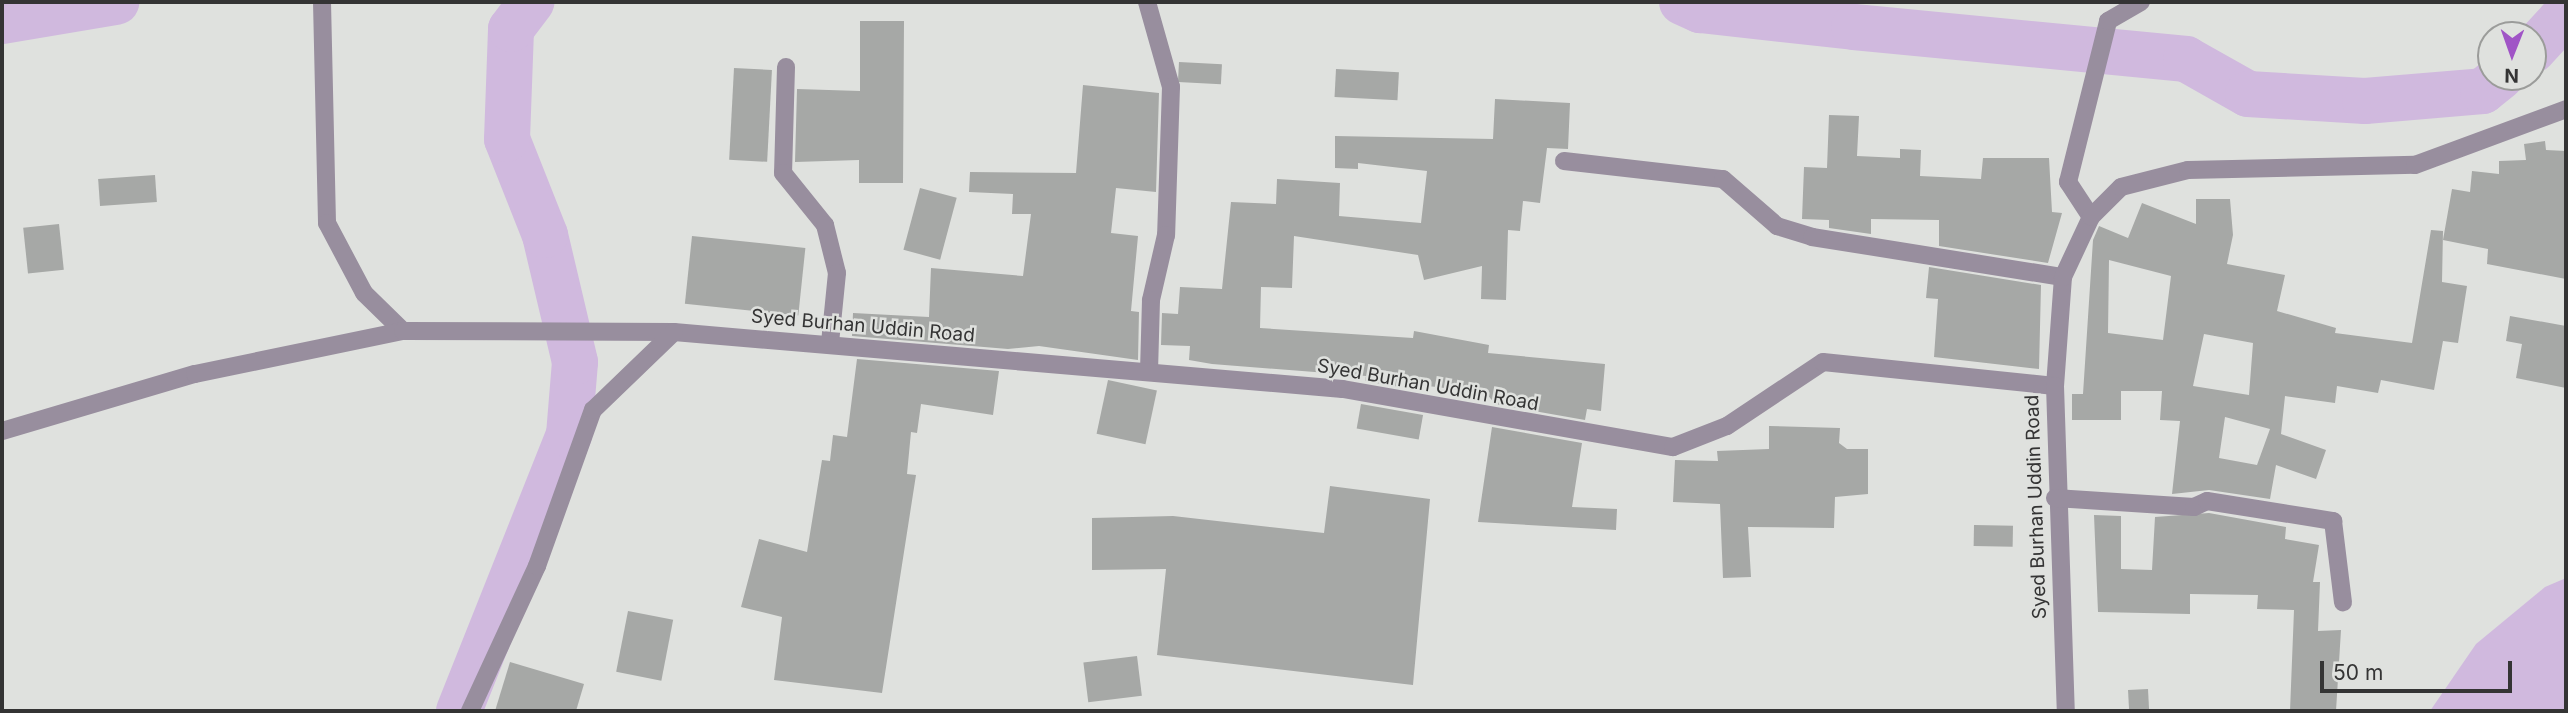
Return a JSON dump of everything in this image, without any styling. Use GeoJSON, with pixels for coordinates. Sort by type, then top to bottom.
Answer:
{"type":"FeatureCollection","features":[{"type":"Feature","properties":{"kind":"street"},"geometry":{"type":"LineString","coordinates":[[322,2],[327,223],[364,293],[403,331]]}},
{"type":"Feature","properties":{"kind":"street"},"geometry":{"type":"LineString","coordinates":[[1147,2],[1171,87],[1166,235],[1152,299],[1149,372]]}},
{"type":"Feature","properties":{"kind":"street"},"geometry":{"type":"LineString","coordinates":[[2091,216],[2068,182],[2101,64],[2108,21],[2141,2]]}},
{"type":"Feature","properties":{"kind":"street"},"geometry":{"type":"LineString","coordinates":[[786,68],[783,173],[825,225],[837,273],[830,343]]}},
{"type":"Feature","properties":{"kind":"street"},"geometry":{"type":"LineString","coordinates":[[2055,386],[2063,277],[2091,216],[2121,187],[2188,170],[2415,165],[2566,109]]}},
{"type":"Feature","properties":{"kind":"street"},"geometry":{"type":"LineString","coordinates":[[1564,161],[1723,178],[1777,226],[1812,237],[2063,277]]}},
{"type":"Feature","properties":{"kind":"street","name":"Syed Burhan Uddin Road"},"geometry":{"type":"LineString","coordinates":[[2,431],[195,374],[403,331],[674,332],[830,343],[1343,389],[1673,447],[1727,426],[1823,362],[2055,386],[2055,498],[2066,711]]}},
{"type":"Feature","properties":{"kind":"street"},"geometry":{"type":"LineString","coordinates":[[470,711],[537,566],[593,410],[674,332]]}},
{"type":"Feature","properties":{"kind":"street"},"geometry":{"type":"LineString","coordinates":[[2055,498],[2194,507],[2207,501],[2333,521],[2343,602]]}},
{"type":"Feature","properties":{"kind":"shaded area"},"geometry":{"type":"Polygon","coordinates":[[[2566,578],[2566,711],[2430,711],[2476,644],[2545,587],[2566,578]]]}},
{"type":"Feature","properties":{"kind":"building"},"geometry":{"type":"Polygon","coordinates":[[[860,21],[904,21],[903,183],[859,183],[859,160],[795,162],[797,89],[860,91],[860,21]]]}},
{"type":"Feature","properties":{"kind":"building"},"geometry":{"type":"Polygon","coordinates":[[[1179,62],[1222,64],[1221,84],[1178,82],[1179,62]]]}},
{"type":"Feature","properties":{"kind":"building"},"geometry":{"type":"Polygon","coordinates":[[[734,68],[772,70],[767,162],[729,160],[734,68]]]}},
{"type":"Feature","properties":{"kind":"building"},"geometry":{"type":"Polygon","coordinates":[[[1336,69],[1399,72],[1397,100],[1335,97],[1336,69]]]}},
{"type":"Feature","properties":{"kind":"building"},"geometry":{"type":"Polygon","coordinates":[[[1083,85],[1159,93],[1156,192],[1116,188],[1111,233],[1138,236],[1131,311],[1139,312],[1138,360],[1039,346],[1008,349],[852,336],[853,313],[929,317],[931,268],[1023,276],[1031,214],[1012,214],[1013,194],[969,192],[970,172],[1076,173],[1083,85]]]}},
{"type":"Feature","properties":{"kind":"building"},"geometry":{"type":"Polygon","coordinates":[[[1495,99],[1570,103],[1568,149],[1547,148],[1540,203],[1523,201],[1520,231],[1508,230],[1506,300],[1481,299],[1482,266],[1424,280],[1418,255],[1294,236],[1292,288],[1261,287],[1260,328],[1413,338],[1414,331],[1489,345],[1488,353],[1605,364],[1601,411],[1587,409],[1585,420],[1495,404],[1486,393],[1428,386],[1427,392],[1365,381],[1366,376],[1189,360],[1190,346],[1161,345],[1162,313],[1178,314],[1180,287],[1222,289],[1231,202],[1276,204],[1277,179],[1340,183],[1339,216],[1421,223],[1427,171],[1358,163],[1358,169],[1335,168],[1335,136],[1493,139],[1495,99]]]}},
{"type":"Feature","properties":{"kind":"building"},"geometry":{"type":"Polygon","coordinates":[[[1829,115],[1859,116],[1857,156],[1900,158],[1900,149],[1921,150],[1920,176],[1981,179],[1983,158],[2049,158],[2052,212],[2062,213],[2048,263],[1939,246],[1939,220],[1871,219],[1871,234],[1829,228],[1829,220],[1802,219],[1804,167],[1827,168],[1829,115]]]}},
{"type":"Feature","properties":{"kind":"building"},"geometry":{"type":"Polygon","coordinates":[[[2545,141],[2546,150],[2566,151],[2566,279],[2487,264],[2488,249],[2443,240],[2452,189],[2470,192],[2472,171],[2499,174],[2499,161],[2526,160],[2524,144],[2545,141]]]}},
{"type":"Feature","properties":{"kind":"building"},"geometry":{"type":"Polygon","coordinates":[[[155,175],[157,202],[100,206],[98,179],[155,175]]]}},
{"type":"Feature","properties":{"kind":"building"},"geometry":{"type":"Polygon","coordinates":[[[920,188],[957,198],[940,260],[903,250],[920,188]]]}},
{"type":"Feature","properties":{"kind":"building"},"geometry":{"type":"Polygon","coordinates":[[[2196,199],[2230,199],[2233,235],[2227,264],[2285,275],[2277,311],[2336,328],[2335,333],[2412,343],[2431,230],[2443,231],[2442,282],[2467,286],[2458,343],[2443,341],[2434,390],[2381,380],[2378,393],[2337,386],[2335,403],[2285,396],[2281,434],[2326,450],[2316,479],[2276,465],[2270,499],[2209,490],[2172,494],[2180,421],[2160,420],[2162,391],[2121,391],[2121,420],[2072,420],[2072,394],[2083,394],[2093,240],[2099,226],[2128,238],[2142,203],[2196,224],[2196,199]],[[2109,260],[2108,333],[2163,340],[2171,276],[2109,260]],[[2204,334],[2193,386],[2249,395],[2253,343],[2204,334]],[[2225,417],[2219,458],[2257,465],[2270,429],[2225,417]]]}},
{"type":"Feature","properties":{"kind":"building"},"geometry":{"type":"Polygon","coordinates":[[[59,224],[64,270],[28,274],[23,228],[59,224]]]}},
{"type":"Feature","properties":{"kind":"building"},"geometry":{"type":"Polygon","coordinates":[[[692,236],[805,248],[798,316],[685,304],[692,236]]]}},
{"type":"Feature","properties":{"kind":"building"},"geometry":{"type":"Polygon","coordinates":[[[1929,267],[2041,285],[2039,369],[1934,357],[1938,299],[1926,298],[1929,267]]]}},
{"type":"Feature","properties":{"kind":"building"},"geometry":{"type":"Polygon","coordinates":[[[2510,316],[2566,326],[2566,388],[2516,378],[2522,344],[2506,341],[2510,316]]]}},
{"type":"Feature","properties":{"kind":"building"},"geometry":{"type":"Polygon","coordinates":[[[857,359],[999,371],[993,415],[921,404],[917,433],[911,432],[907,474],[916,475],[882,693],[774,680],[782,617],[741,607],[759,539],[807,552],[822,460],[830,461],[833,435],[847,437],[857,359]]]}},
{"type":"Feature","properties":{"kind":"building"},"geometry":{"type":"Polygon","coordinates":[[[1108,380],[1157,390],[1145,444],[1097,434],[1108,380]]]}},
{"type":"Feature","properties":{"kind":"building"},"geometry":{"type":"Polygon","coordinates":[[[1361,404],[1423,415],[1419,440],[1357,429],[1361,404]]]}},
{"type":"Feature","properties":{"kind":"building"},"geometry":{"type":"Polygon","coordinates":[[[1769,426],[1840,428],[1839,443],[1847,449],[1868,449],[1868,494],[1835,497],[1834,528],[1748,527],[1751,577],[1723,578],[1720,504],[1673,502],[1675,460],[1718,461],[1717,451],[1769,449],[1769,426]]]}},
{"type":"Feature","properties":{"kind":"building"},"geometry":{"type":"Polygon","coordinates":[[[1492,427],[1582,443],[1572,507],[1617,509],[1616,530],[1478,522],[1492,427]]]}},
{"type":"Feature","properties":{"kind":"building"},"geometry":{"type":"Polygon","coordinates":[[[1330,486],[1430,499],[1413,685],[1157,655],[1166,569],[1092,570],[1092,518],[1173,516],[1324,533],[1330,486]]]}},
{"type":"Feature","properties":{"kind":"building"},"geometry":{"type":"Polygon","coordinates":[[[2209,513],[2286,527],[2285,539],[2319,545],[2313,582],[2320,582],[2318,631],[2341,630],[2336,711],[2290,711],[2294,610],[2257,609],[2258,595],[2190,594],[2190,614],[2098,612],[2094,515],[2121,516],[2121,569],[2152,570],[2155,517],[2209,513]]]}},
{"type":"Feature","properties":{"kind":"building"},"geometry":{"type":"Polygon","coordinates":[[[1974,525],[2013,526],[2013,547],[1974,546],[1974,525]]]}},
{"type":"Feature","properties":{"kind":"building"},"geometry":{"type":"Polygon","coordinates":[[[628,611],[673,620],[661,681],[616,672],[628,611]]]}},
{"type":"Feature","properties":{"kind":"building"},"geometry":{"type":"Polygon","coordinates":[[[1137,656],[1142,696],[1088,702],[1083,663],[1137,656]]]}},
{"type":"Feature","properties":{"kind":"building"},"geometry":{"type":"Polygon","coordinates":[[[510,662],[584,684],[576,711],[495,711],[510,662]]]}},
{"type":"Feature","properties":{"kind":"building"},"geometry":{"type":"Polygon","coordinates":[[[2148,689],[2149,711],[2129,711],[2128,690],[2148,689]]]}},
{"type":"Feature","properties":{"kind":"waterway"},"geometry":{"type":"LineString","coordinates":[[2,21],[116,2]]}},
{"type":"Feature","properties":{"kind":"waterway"},"geometry":{"type":"LineString","coordinates":[[459,711],[569,435],[575,362],[545,235],[507,139],[511,29],[531,2]]}},
{"type":"Feature","properties":{"kind":"waterway"},"geometry":{"type":"LineString","coordinates":[[1682,2],[1700,10],[2186,59],[2248,94],[2365,101],[2483,91]]}},
{"type":"Feature","properties":{"kind":"waterway"},"geometry":{"type":"LineString","coordinates":[[2547,35],[2566,14]]}}]}
